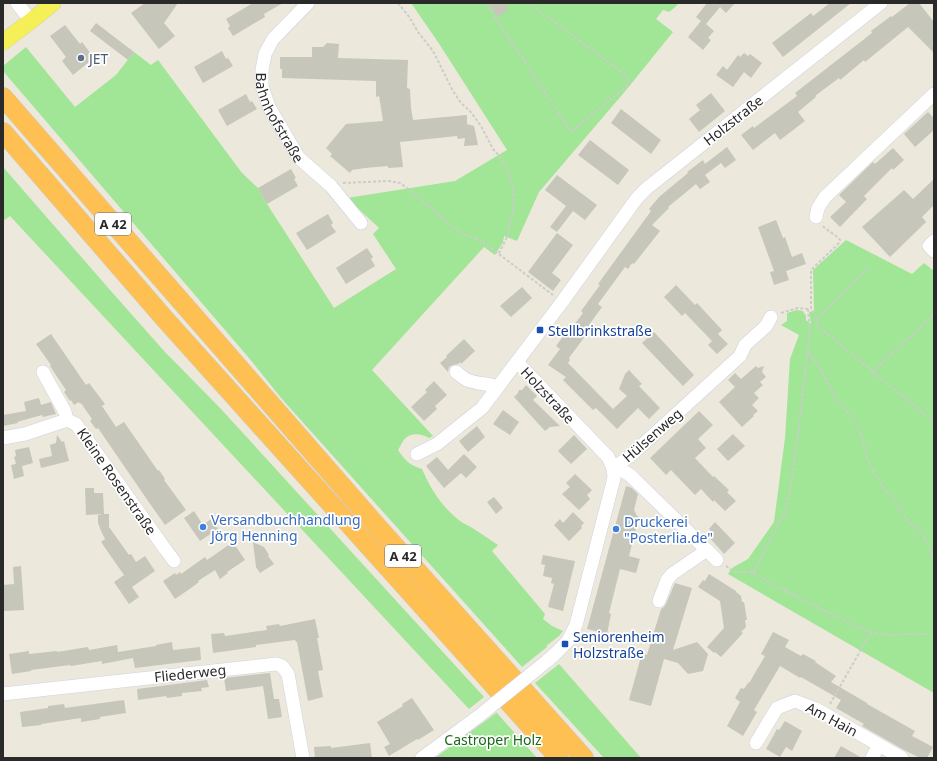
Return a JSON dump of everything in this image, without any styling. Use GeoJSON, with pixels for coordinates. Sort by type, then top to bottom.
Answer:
{"type":"FeatureCollection","features":[{"type":"Feature","properties":{"kind":"highway","name":"A 42"},"geometry":{"type":"LineString","coordinates":[[3,97],[351,498],[584,758]]}},
{"type":"Feature","properties":{"kind":"highway","name":"A 42"},"geometry":{"type":"LineString","coordinates":[[3,132],[164,318],[559,758]]}},
{"type":"Feature","properties":{"kind":"main road"},"geometry":{"type":"LineString","coordinates":[[3,42],[53,3]]}},
{"type":"Feature","properties":{"kind":"street"},"geometry":{"type":"LineString","coordinates":[[17,3],[25,26]]}},
{"type":"Feature","properties":{"kind":"street","name":"Bahnhofstraße"},"geometry":{"type":"LineString","coordinates":[[308,3],[273,39],[265,54],[262,70],[262,86],[269,106],[299,158],[331,186],[361,223]]}},
{"type":"Feature","properties":{"kind":"street","name":"Holzstraße"},"geometry":{"type":"LineString","coordinates":[[613,468],[608,458],[517,362],[637,198],[647,188],[881,3]]}},
{"type":"Feature","properties":{"kind":"street"},"geometry":{"type":"LineString","coordinates":[[816,218],[818,208],[825,197],[934,94]]}},
{"type":"Feature","properties":{"kind":"street"},"geometry":{"type":"LineString","coordinates":[[934,241],[929,246],[934,251]]}},
{"type":"Feature","properties":{"kind":"street","name":"Hülsenweg"},"geometry":{"type":"LineString","coordinates":[[613,468],[629,457],[740,356],[745,345],[766,326],[771,317]]}},
{"type":"Feature","properties":{"kind":"street"},"geometry":{"type":"LineString","coordinates":[[417,454],[437,444],[482,408],[517,362]]}},
{"type":"Feature","properties":{"kind":"street"},"geometry":{"type":"LineString","coordinates":[[43,372],[66,412],[67,420]]}},
{"type":"Feature","properties":{"kind":"street"},"geometry":{"type":"LineString","coordinates":[[456,372],[472,382],[490,384],[497,387]]}},
{"type":"Feature","properties":{"kind":"street","name":"Kleine Rosenstraße"},"geometry":{"type":"LineString","coordinates":[[3,438],[25,434],[67,420],[76,424],[174,561]]}},
{"type":"Feature","properties":{"kind":"street"},"geometry":{"type":"LineString","coordinates":[[422,758],[479,716],[547,661],[568,641],[576,625],[614,478],[613,468]]}},
{"type":"Feature","properties":{"kind":"street","name":"Hülsenweg"},"geometry":{"type":"LineString","coordinates":[[613,468],[630,475],[717,560]]}},
{"type":"Feature","properties":{"kind":"street"},"geometry":{"type":"LineString","coordinates":[[659,601],[667,580],[672,574],[707,550]]}},
{"type":"Feature","properties":{"kind":"street","name":"Fliederweg"},"geometry":{"type":"LineString","coordinates":[[3,694],[276,664],[282,666],[288,674],[303,758]]}},
{"type":"Feature","properties":{"kind":"street","name":"Am Hain"},"geometry":{"type":"LineString","coordinates":[[756,743],[777,708],[795,701],[816,709],[902,758]]}},
{"type":"Feature","properties":{"kind":"street"},"geometry":{"type":"LineString","coordinates":[[872,758],[879,745]]}},
{"type":"Feature","properties":{"kind":"path"},"geometry":{"type":"LineString","coordinates":[[398,3],[432,51],[453,91],[461,103],[470,111],[481,126],[493,149],[502,159],[509,172],[513,189],[514,206],[507,237],[499,253]]}},
{"type":"Feature","properties":{"kind":"path"},"geometry":{"type":"LineString","coordinates":[[486,3],[571,132],[628,85],[629,81],[627,76],[530,3]]}},
{"type":"Feature","properties":{"kind":"path"},"geometry":{"type":"LineString","coordinates":[[331,186],[347,183],[389,181],[400,183],[456,229],[483,242],[499,253],[562,302]]}},
{"type":"Feature","properties":{"kind":"path"},"geometry":{"type":"LineString","coordinates":[[754,572],[785,512],[792,478],[808,353],[811,270],[839,243],[840,240],[826,229],[816,218]]}},
{"type":"Feature","properties":{"kind":"path"},"geometry":{"type":"LineString","coordinates":[[817,319],[868,268]]}},
{"type":"Feature","properties":{"kind":"path"},"geometry":{"type":"LineString","coordinates":[[771,317],[798,308],[809,309],[817,319],[816,323],[818,326],[934,422]]}},
{"type":"Feature","properties":{"kind":"path"},"geometry":{"type":"LineString","coordinates":[[873,372],[934,314]]}},
{"type":"Feature","properties":{"kind":"path"},"geometry":{"type":"LineString","coordinates":[[808,353],[813,357],[838,401],[856,423],[870,463],[883,487],[892,497],[908,521],[923,535],[934,561]]}},
{"type":"Feature","properties":{"kind":"path"},"geometry":{"type":"LineString","coordinates":[[717,560],[734,572],[754,572],[805,601],[851,624],[871,632],[887,635],[934,634]]}},
{"type":"Feature","properties":{"kind":"path"},"geometry":{"type":"LineString","coordinates":[[824,714],[871,632]]}},
{"type":"Feature","properties":{"kind":"green space"},"geometry":{"type":"Polygon","coordinates":[[[411,3],[679,3],[669,12],[663,10],[656,19],[673,32],[627,89],[539,192],[517,241],[504,236],[503,242],[495,255],[484,247],[372,370],[433,436],[429,438],[415,434],[408,436],[398,450],[408,462],[422,469],[434,492],[444,506],[456,518],[498,545],[492,551],[545,614],[543,619],[552,626],[563,631],[546,646],[547,647],[522,667],[282,399],[249,358],[3,71],[3,66],[26,47],[75,107],[116,75],[134,52],[151,65],[158,60],[242,173],[258,188],[334,308],[396,269],[373,234],[379,228],[347,198],[455,181],[507,150],[438,42],[411,3]]]}},
{"type":"Feature","properties":{"kind":"green space"},"geometry":{"type":"Polygon","coordinates":[[[3,167],[165,352],[221,409],[484,697],[469,709],[10,216],[3,221],[3,167]]]}},
{"type":"Feature","properties":{"kind":"green space"},"geometry":{"type":"Polygon","coordinates":[[[846,240],[912,274],[924,263],[934,271],[934,693],[728,574],[732,568],[748,559],[774,522],[785,438],[790,359],[799,335],[781,325],[787,321],[787,313],[797,310],[803,311],[806,316],[806,320],[811,324],[809,312],[814,311],[813,270],[846,240]]]}},
{"type":"Feature","properties":{"kind":"green space"},"geometry":{"type":"Polygon","coordinates":[[[559,664],[641,758],[604,758],[535,683],[559,664]]]}},
{"type":"Feature","properties":{"kind":"green space","name":"Castroper Holz"},"geometry":{"type":"Polygon","coordinates":[[[496,713],[537,758],[435,758],[496,713]]]}},
{"type":"Feature","properties":{"kind":"building"},"geometry":{"type":"Polygon","coordinates":[[[145,3],[178,3],[164,23],[175,36],[159,49],[131,13],[145,3]]]}},
{"type":"Feature","properties":{"kind":"building"},"geometry":{"type":"Polygon","coordinates":[[[253,3],[283,3],[264,14],[265,17],[233,36],[228,28],[230,26],[226,19],[253,3]]]}},
{"type":"Feature","properties":{"kind":"building"},"geometry":{"type":"Polygon","coordinates":[[[489,3],[504,3],[509,9],[498,17],[489,3]]]}},
{"type":"Feature","properties":{"kind":"building"},"geometry":{"type":"Polygon","coordinates":[[[707,3],[735,3],[726,13],[720,7],[706,24],[714,31],[708,38],[711,40],[703,50],[688,37],[701,21],[696,17],[707,3]]]}},
{"type":"Feature","properties":{"kind":"building"},"geometry":{"type":"Polygon","coordinates":[[[830,3],[851,3],[783,57],[772,43],[811,13],[813,16],[830,3]]]}},
{"type":"Feature","properties":{"kind":"building"},"geometry":{"type":"Polygon","coordinates":[[[910,3],[919,3],[934,22],[934,53],[908,27],[865,62],[864,60],[840,80],[839,78],[815,96],[816,97],[798,112],[805,121],[780,140],[775,133],[753,150],[741,135],[753,126],[754,128],[797,96],[795,93],[872,33],[871,31],[910,3]]]}},
{"type":"Feature","properties":{"kind":"building"},"geometry":{"type":"Polygon","coordinates":[[[96,23],[134,52],[128,60],[90,31],[96,23]]]}},
{"type":"Feature","properties":{"kind":"building"},"geometry":{"type":"Polygon","coordinates":[[[65,25],[80,44],[82,42],[94,58],[73,75],[62,61],[66,57],[50,36],[65,25]]]}},
{"type":"Feature","properties":{"kind":"building"},"geometry":{"type":"Polygon","coordinates":[[[327,43],[339,44],[338,58],[408,60],[407,88],[410,89],[413,120],[467,115],[467,124],[474,126],[478,145],[464,146],[465,138],[458,139],[457,136],[400,142],[403,167],[388,168],[388,166],[365,168],[352,170],[350,173],[330,156],[332,154],[326,148],[346,124],[383,121],[379,96],[376,97],[376,81],[282,78],[282,69],[280,69],[280,57],[312,57],[312,47],[323,47],[327,43]]]}},
{"type":"Feature","properties":{"kind":"building"},"geometry":{"type":"Polygon","coordinates":[[[222,51],[226,59],[228,58],[233,66],[203,83],[194,67],[222,51]]]}},
{"type":"Feature","properties":{"kind":"building"},"geometry":{"type":"Polygon","coordinates":[[[744,53],[748,56],[750,54],[762,63],[751,78],[744,72],[733,87],[716,75],[723,66],[727,70],[738,55],[740,57],[744,53]]]}},
{"type":"Feature","properties":{"kind":"building"},"geometry":{"type":"Polygon","coordinates":[[[711,93],[725,111],[699,132],[689,119],[700,110],[696,105],[711,93]]]}},
{"type":"Feature","properties":{"kind":"building"},"geometry":{"type":"Polygon","coordinates":[[[246,94],[250,102],[252,101],[257,109],[227,126],[218,110],[246,94]]]}},
{"type":"Feature","properties":{"kind":"building"},"geometry":{"type":"Polygon","coordinates":[[[621,109],[661,140],[651,154],[611,123],[621,109]]]}},
{"type":"Feature","properties":{"kind":"building"},"geometry":{"type":"Polygon","coordinates":[[[928,112],[934,118],[934,130],[915,147],[904,134],[928,112]]]}},
{"type":"Feature","properties":{"kind":"building"},"geometry":{"type":"Polygon","coordinates":[[[590,140],[629,170],[618,185],[578,155],[590,140]]]}},
{"type":"Feature","properties":{"kind":"building"},"geometry":{"type":"Polygon","coordinates":[[[727,147],[736,160],[725,168],[721,163],[705,175],[710,182],[700,189],[696,184],[668,207],[669,208],[652,225],[660,231],[634,264],[632,263],[628,269],[625,267],[598,304],[602,307],[586,329],[589,331],[569,358],[570,360],[568,363],[613,409],[627,396],[619,389],[625,374],[629,370],[642,384],[639,386],[660,408],[649,419],[638,408],[617,429],[596,408],[593,410],[563,380],[566,377],[548,365],[560,349],[556,346],[583,313],[581,311],[600,285],[598,284],[651,211],[649,209],[659,197],[688,173],[687,172],[703,160],[705,164],[727,147]]]}},
{"type":"Feature","properties":{"kind":"building"},"geometry":{"type":"Polygon","coordinates":[[[893,148],[904,160],[893,170],[892,168],[864,196],[867,199],[840,227],[830,217],[846,202],[839,195],[873,162],[875,164],[893,148]]]}},
{"type":"Feature","properties":{"kind":"building"},"geometry":{"type":"Polygon","coordinates":[[[291,169],[298,186],[267,204],[258,188],[291,169]]]}},
{"type":"Feature","properties":{"kind":"building"},"geometry":{"type":"Polygon","coordinates":[[[557,175],[597,205],[585,220],[573,211],[557,232],[550,227],[566,206],[545,190],[557,175]]]}},
{"type":"Feature","properties":{"kind":"building"},"geometry":{"type":"Polygon","coordinates":[[[934,179],[934,205],[922,217],[926,222],[890,257],[862,227],[904,190],[913,199],[934,179]]]}},
{"type":"Feature","properties":{"kind":"building"},"geometry":{"type":"Polygon","coordinates":[[[328,214],[333,223],[331,225],[336,232],[307,250],[296,233],[328,214]]]}},
{"type":"Feature","properties":{"kind":"building"},"geometry":{"type":"Polygon","coordinates":[[[776,220],[783,238],[785,237],[792,257],[802,253],[806,264],[786,271],[789,280],[774,285],[770,272],[774,271],[758,227],[776,220]]]}},
{"type":"Feature","properties":{"kind":"building"},"geometry":{"type":"Polygon","coordinates":[[[557,233],[573,245],[552,273],[561,280],[553,291],[528,272],[557,233]]]}},
{"type":"Feature","properties":{"kind":"building"},"geometry":{"type":"Polygon","coordinates":[[[367,248],[373,257],[371,259],[375,266],[346,284],[336,268],[367,248]]]}},
{"type":"Feature","properties":{"kind":"building"},"geometry":{"type":"Polygon","coordinates":[[[676,285],[695,305],[697,303],[722,330],[718,334],[728,344],[717,354],[708,345],[712,341],[685,313],[682,316],[664,297],[676,285]]]}},
{"type":"Feature","properties":{"kind":"building"},"geometry":{"type":"Polygon","coordinates":[[[522,287],[532,298],[511,317],[500,306],[522,287]]]}},
{"type":"Feature","properties":{"kind":"building"},"geometry":{"type":"Polygon","coordinates":[[[654,332],[694,375],[683,386],[642,343],[654,332]]]}},
{"type":"Feature","properties":{"kind":"building"},"geometry":{"type":"Polygon","coordinates":[[[51,334],[86,385],[89,383],[105,404],[102,406],[116,427],[124,422],[186,510],[165,525],[98,428],[96,429],[90,421],[92,419],[81,403],[80,404],[79,402],[74,405],[64,392],[66,390],[36,344],[51,334]]]}},
{"type":"Feature","properties":{"kind":"building"},"geometry":{"type":"Polygon","coordinates":[[[464,339],[475,351],[461,364],[460,362],[449,367],[448,372],[440,363],[464,339]]]}},
{"type":"Feature","properties":{"kind":"building"},"geometry":{"type":"Polygon","coordinates":[[[756,366],[758,368],[764,366],[762,372],[766,377],[760,382],[763,385],[754,393],[759,398],[752,405],[758,411],[742,427],[719,402],[735,387],[728,380],[735,373],[741,379],[756,366]]]}},
{"type":"Feature","properties":{"kind":"building"},"geometry":{"type":"Polygon","coordinates":[[[434,381],[447,395],[435,406],[437,409],[424,421],[411,407],[427,392],[425,390],[434,381]]]}},
{"type":"Feature","properties":{"kind":"building"},"geometry":{"type":"Polygon","coordinates":[[[526,385],[537,396],[533,400],[560,426],[550,427],[545,431],[514,397],[519,390],[522,390],[526,385]]]}},
{"type":"Feature","properties":{"kind":"building"},"geometry":{"type":"Polygon","coordinates":[[[39,398],[41,405],[51,402],[56,414],[43,417],[42,415],[3,426],[3,415],[26,411],[24,402],[39,398]]]}},
{"type":"Feature","properties":{"kind":"building"},"geometry":{"type":"Polygon","coordinates":[[[503,410],[519,422],[510,435],[493,424],[503,410]]]}},
{"type":"Feature","properties":{"kind":"building"},"geometry":{"type":"Polygon","coordinates":[[[699,411],[713,425],[698,439],[706,448],[695,458],[713,477],[714,476],[729,490],[727,492],[736,501],[725,511],[714,500],[713,502],[701,489],[695,495],[671,470],[666,475],[650,458],[699,411]]]}},
{"type":"Feature","properties":{"kind":"building"},"geometry":{"type":"Polygon","coordinates":[[[477,426],[485,437],[468,452],[459,441],[477,426]]]}},
{"type":"Feature","properties":{"kind":"building"},"geometry":{"type":"Polygon","coordinates":[[[733,434],[745,446],[728,461],[717,449],[733,434]]]}},
{"type":"Feature","properties":{"kind":"building"},"geometry":{"type":"Polygon","coordinates":[[[57,435],[62,442],[64,441],[69,461],[41,468],[39,459],[52,456],[50,445],[56,443],[57,435]]]}},
{"type":"Feature","properties":{"kind":"building"},"geometry":{"type":"Polygon","coordinates":[[[574,435],[587,449],[571,464],[558,451],[574,435]]]}},
{"type":"Feature","properties":{"kind":"building"},"geometry":{"type":"Polygon","coordinates":[[[29,447],[33,463],[22,466],[24,476],[14,479],[11,465],[16,464],[14,457],[16,456],[15,450],[29,447]]]}},
{"type":"Feature","properties":{"kind":"building"},"geometry":{"type":"Polygon","coordinates":[[[464,454],[477,467],[466,478],[461,473],[444,488],[426,466],[437,457],[448,470],[464,454]]]}},
{"type":"Feature","properties":{"kind":"building"},"geometry":{"type":"Polygon","coordinates":[[[575,474],[592,490],[587,495],[590,499],[579,510],[562,494],[570,487],[566,483],[575,474]]]}},
{"type":"Feature","properties":{"kind":"building"},"geometry":{"type":"Polygon","coordinates":[[[626,486],[632,488],[638,494],[634,510],[639,517],[629,556],[640,559],[636,573],[620,569],[609,613],[611,614],[607,634],[587,629],[626,486]]]}},
{"type":"Feature","properties":{"kind":"building"},"geometry":{"type":"Polygon","coordinates":[[[85,488],[94,488],[94,493],[103,493],[104,514],[109,514],[109,527],[129,555],[131,554],[136,562],[145,556],[155,571],[132,587],[139,597],[129,604],[114,582],[124,575],[101,542],[105,539],[98,523],[98,515],[102,514],[86,515],[85,488]]]}},
{"type":"Feature","properties":{"kind":"building"},"geometry":{"type":"Polygon","coordinates":[[[494,497],[503,508],[496,514],[487,502],[494,497]]]}},
{"type":"Feature","properties":{"kind":"building","name":"Versandbuchhandlung Jörg Henning"},"geometry":{"type":"Polygon","coordinates":[[[194,511],[203,525],[211,519],[218,529],[200,541],[184,518],[194,511]]]}},
{"type":"Feature","properties":{"kind":"building"},"geometry":{"type":"Polygon","coordinates":[[[573,512],[584,523],[581,526],[582,528],[569,541],[554,525],[560,519],[563,523],[573,512]]]}},
{"type":"Feature","properties":{"kind":"building"},"geometry":{"type":"Polygon","coordinates":[[[715,522],[735,543],[724,554],[709,537],[713,533],[709,529],[715,522]]]}},
{"type":"Feature","properties":{"kind":"building"},"geometry":{"type":"Polygon","coordinates":[[[233,542],[245,560],[227,572],[228,573],[220,579],[215,570],[175,599],[163,581],[175,573],[176,575],[180,572],[181,574],[205,557],[207,560],[233,542]]]}},
{"type":"Feature","properties":{"kind":"building"},"geometry":{"type":"Polygon","coordinates":[[[253,542],[264,547],[274,564],[260,573],[256,567],[253,542]]]}},
{"type":"Feature","properties":{"kind":"building"},"geometry":{"type":"Polygon","coordinates":[[[543,555],[575,561],[563,611],[548,607],[554,584],[551,583],[552,578],[543,576],[545,565],[541,564],[543,555]]]}},
{"type":"Feature","properties":{"kind":"building"},"geometry":{"type":"Polygon","coordinates":[[[21,566],[24,610],[4,611],[3,585],[14,584],[13,567],[21,566]]]}},
{"type":"Feature","properties":{"kind":"building"},"geometry":{"type":"Polygon","coordinates":[[[709,574],[736,591],[741,596],[742,602],[744,602],[747,620],[745,620],[746,627],[741,632],[743,633],[721,657],[707,647],[724,628],[720,601],[698,587],[703,580],[705,581],[709,574]]]}},
{"type":"Feature","properties":{"kind":"building"},"geometry":{"type":"Polygon","coordinates":[[[675,583],[692,588],[673,650],[697,642],[708,654],[703,671],[688,674],[678,663],[664,659],[651,706],[629,700],[642,653],[647,655],[661,609],[666,604],[675,583]]]}},
{"type":"Feature","properties":{"kind":"building"},"geometry":{"type":"Polygon","coordinates":[[[315,619],[323,670],[318,671],[323,697],[308,701],[297,642],[295,640],[213,653],[211,634],[224,633],[225,636],[267,630],[266,626],[279,624],[280,626],[315,619]]]}},
{"type":"Feature","properties":{"kind":"building"},"geometry":{"type":"Polygon","coordinates":[[[773,632],[789,640],[785,647],[801,656],[803,654],[816,661],[815,662],[836,676],[831,682],[915,731],[912,736],[933,747],[927,758],[920,758],[862,726],[864,724],[836,708],[841,700],[780,666],[754,710],[757,712],[743,736],[727,726],[740,702],[735,698],[741,688],[744,689],[750,682],[765,656],[761,654],[773,632]]]}},
{"type":"Feature","properties":{"kind":"building"},"geometry":{"type":"Polygon","coordinates":[[[172,642],[173,650],[200,647],[201,660],[135,668],[133,658],[102,664],[102,661],[31,670],[12,674],[9,654],[29,651],[29,654],[57,652],[88,647],[89,650],[117,645],[118,652],[172,642]]]}},
{"type":"Feature","properties":{"kind":"building"},"geometry":{"type":"Polygon","coordinates":[[[270,673],[274,699],[279,699],[282,717],[268,719],[263,686],[226,691],[224,678],[270,673]]]}},
{"type":"Feature","properties":{"kind":"building"},"geometry":{"type":"Polygon","coordinates":[[[207,680],[209,687],[201,688],[202,691],[182,693],[182,696],[167,698],[166,696],[138,700],[137,689],[207,680]]]}},
{"type":"Feature","properties":{"kind":"building"},"geometry":{"type":"Polygon","coordinates":[[[412,698],[434,730],[389,756],[384,747],[390,744],[377,722],[403,706],[402,704],[412,698]]]}},
{"type":"Feature","properties":{"kind":"building"},"geometry":{"type":"Polygon","coordinates":[[[124,700],[126,713],[81,722],[81,718],[22,727],[20,712],[64,704],[65,708],[124,700]]]}},
{"type":"Feature","properties":{"kind":"building"},"geometry":{"type":"Polygon","coordinates":[[[785,721],[802,731],[792,751],[786,747],[780,757],[766,749],[777,729],[779,730],[785,721]]]}},
{"type":"Feature","properties":{"kind":"building"},"geometry":{"type":"Polygon","coordinates":[[[370,743],[372,758],[315,758],[314,747],[331,746],[331,748],[370,743]]]}},
{"type":"Feature","properties":{"kind":"building"},"geometry":{"type":"Polygon","coordinates":[[[841,746],[862,758],[834,758],[841,746]]]}},
{"type":"Feature","properties":{"kind":"place","name":"JET"},"geometry":{"type":"Point","coordinates":[81,58]}},
{"type":"Feature","properties":{"kind":"place","name":"Stellbrinkstraße"},"geometry":{"type":"Point","coordinates":[540,330]}},
{"type":"Feature","properties":{"kind":"place","name":"Versandbuchhandlung Jörg Henning"},"geometry":{"type":"Point","coordinates":[203,527]}},
{"type":"Feature","properties":{"kind":"place","name":"Druckerei \"Posterlia.de\""},"geometry":{"type":"Point","coordinates":[616,529]}},
{"type":"Feature","properties":{"kind":"place","name":"Seniorenheim Holzstraße"},"geometry":{"type":"Point","coordinates":[565,644]}}]}
